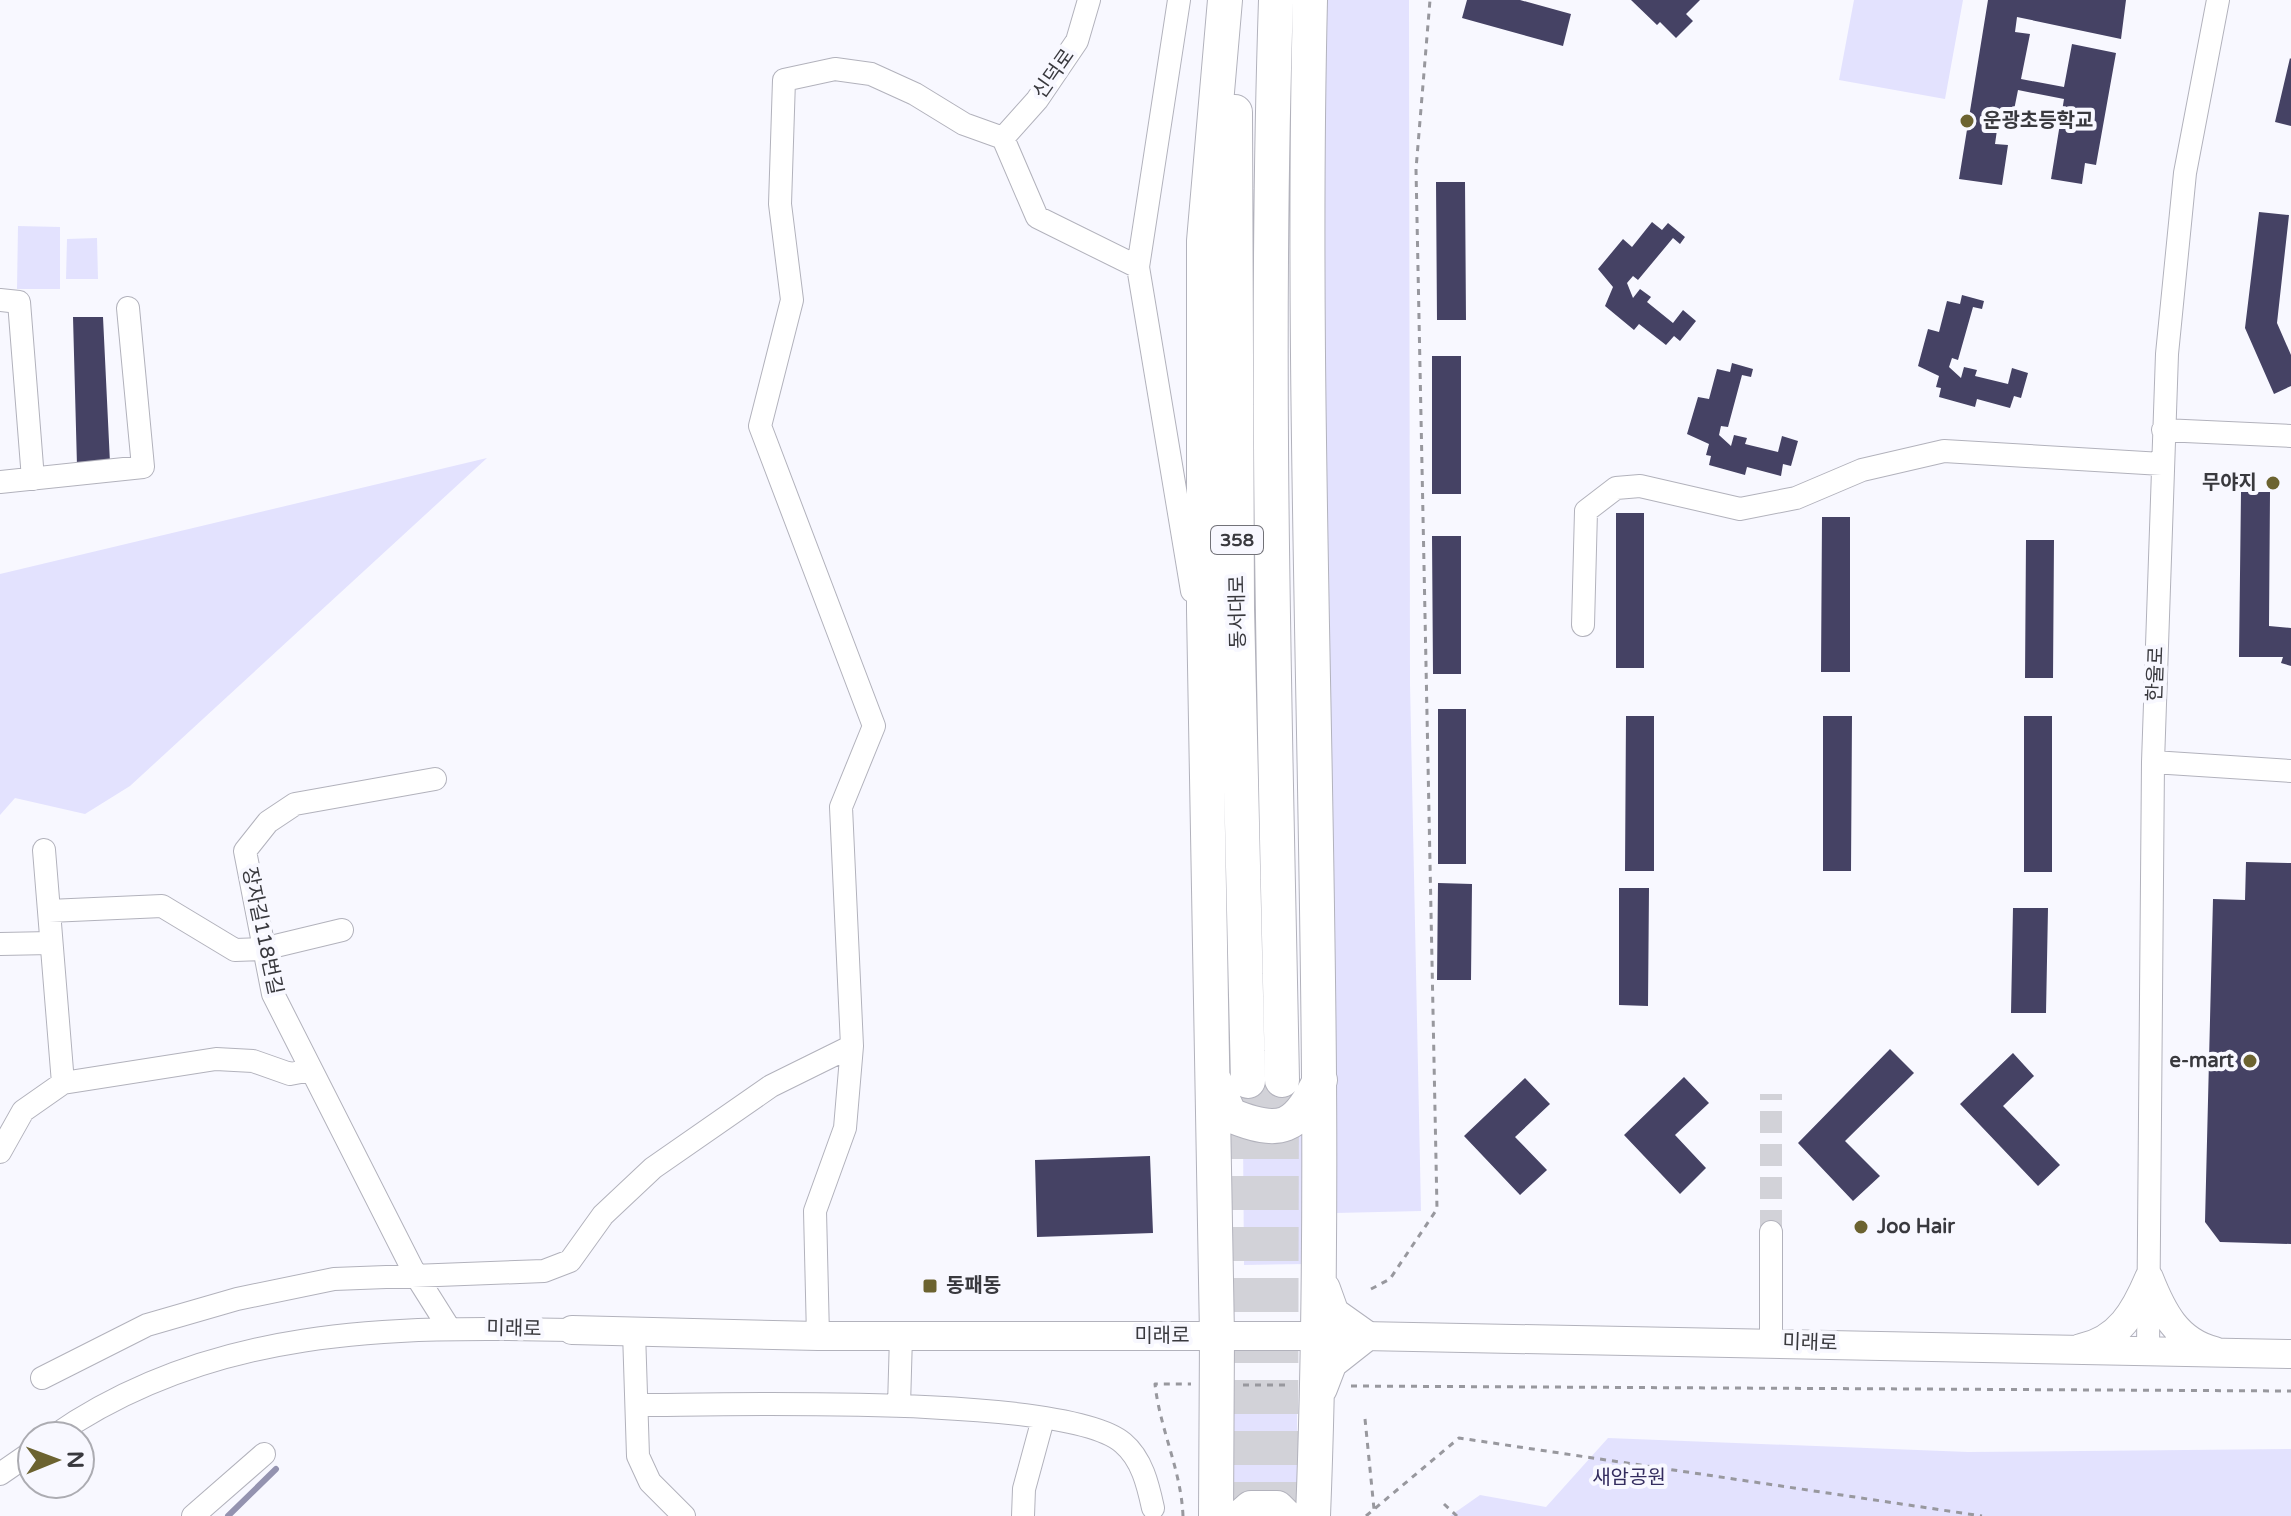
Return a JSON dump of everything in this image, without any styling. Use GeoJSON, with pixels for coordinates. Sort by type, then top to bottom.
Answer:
{"type":"FeatureCollection","features":[{"type":"Feature","properties":{"kind":"highway"},"geometry":{"type":"LineString","coordinates":[[1216,1516],[1214,1080],[1205,671],[1204,241],[1225,0]]}},
{"type":"Feature","properties":{"kind":"highway","name":"동서대로"},"geometry":{"type":"LineString","coordinates":[[1239,0],[1235,131],[1237,608],[1248,1081]]}},
{"type":"Feature","properties":{"kind":"highway","name":"동서대로"},"geometry":{"type":"LineString","coordinates":[[1276,0],[1272,130],[1273,573],[1282,1080]]}},
{"type":"Feature","properties":{"kind":"highway"},"geometry":{"type":"LineString","coordinates":[[1310,0],[1306,133],[1309,607],[1320,1080],[1321,1279],[1313,1516]]}},
{"type":"Feature","properties":{"kind":"highway"},"geometry":{"type":"LineString","coordinates":[[1214,1080],[1230,1115],[1259,1127],[1284,1126],[1304,1113],[1320,1080]]}},
{"type":"Feature","properties":{"kind":"highway"},"geometry":{"type":"LineString","coordinates":[[1319,1391],[1330,1362],[1363,1336],[1332,1314],[1321,1279]]}},
{"type":"Feature","properties":{"kind":"highway"},"geometry":{"type":"LineString","coordinates":[[1242,1516],[1251,1508],[1277,1508],[1285,1516]]}},
{"type":"Feature","properties":{"kind":"main road"},"geometry":{"type":"LineString","coordinates":[[2067,1351],[2091,1346],[2110,1336],[2128,1320],[2149,1278]]}},
{"type":"Feature","properties":{"kind":"main road"},"geometry":{"type":"LineString","coordinates":[[2149,1278],[2169,1321],[2186,1338],[2204,1348],[2227,1354]]}},
{"type":"Feature","properties":{"kind":"main road","name":"미래로"},"geometry":{"type":"LineString","coordinates":[[572,1330],[818,1336],[1363,1336],[2291,1354]]}},
{"type":"Feature","properties":{"kind":"street","name":"신덕로"},"geometry":{"type":"LineString","coordinates":[[1003,138],[1037,100],[1077,41],[1089,0]]}},
{"type":"Feature","properties":{"kind":"street"},"geometry":{"type":"LineString","coordinates":[[1179,0],[1138,267],[1205,671]]}},
{"type":"Feature","properties":{"kind":"street","name":"한울로"},"geometry":{"type":"LineString","coordinates":[[2148,1353],[2153,762],[2163,430],[2185,173],[2218,0]]}},
{"type":"Feature","properties":{"kind":"street"},"geometry":{"type":"LineString","coordinates":[[818,1336],[815,1211],[845,1128],[852,1046],[841,807],[874,726],[760,426],[792,300],[780,204],[784,80],[835,69],[871,74],[915,94],[964,124],[1003,138],[1037,217],[1138,267]]}},
{"type":"Feature","properties":{"kind":"street"},"geometry":{"type":"LineString","coordinates":[[0,300],[19,302],[33,479]]}},
{"type":"Feature","properties":{"kind":"street"},"geometry":{"type":"LineString","coordinates":[[0,482],[143,467],[128,308]]}},
{"type":"Feature","properties":{"kind":"street"},"geometry":{"type":"LineString","coordinates":[[2163,430],[2291,436]]}},
{"type":"Feature","properties":{"kind":"street"},"geometry":{"type":"LineString","coordinates":[[1583,625],[1586,511],[1616,488],[1640,486],[1740,509],[1796,498],[1862,470],[1944,451],[2162,464]]}},
{"type":"Feature","properties":{"kind":"street"},"geometry":{"type":"LineString","coordinates":[[2153,762],[2291,771]]}},
{"type":"Feature","properties":{"kind":"street","name":"장자길118번길"},"geometry":{"type":"LineString","coordinates":[[435,779],[295,804],[268,822],[245,851],[273,994],[415,1274],[449,1328]]}},
{"type":"Feature","properties":{"kind":"street"},"geometry":{"type":"LineString","coordinates":[[44,850],[63,1083]]}},
{"type":"Feature","properties":{"kind":"street"},"geometry":{"type":"LineString","coordinates":[[49,911],[162,906],[235,950],[263,949],[342,930]]}},
{"type":"Feature","properties":{"kind":"street"},"geometry":{"type":"LineString","coordinates":[[0,944],[51,943]]}},
{"type":"Feature","properties":{"kind":"street"},"geometry":{"type":"LineString","coordinates":[[42,1378],[147,1325],[237,1299],[334,1279],[544,1271],[570,1261],[603,1215],[653,1168],[771,1086],[852,1046]]}},
{"type":"Feature","properties":{"kind":"street"},"geometry":{"type":"LineString","coordinates":[[0,1152],[23,1111],[63,1083],[216,1059],[253,1061],[290,1074],[311,1070]]}},
{"type":"Feature","properties":{"kind":"street"},"geometry":{"type":"LineString","coordinates":[[1771,1232],[1771,1342]]}},
{"type":"Feature","properties":{"kind":"street","name":"미래로"},"geometry":{"type":"LineString","coordinates":[[78,1420],[127,1394],[211,1362],[313,1337],[368,1330],[572,1330]]}},
{"type":"Feature","properties":{"kind":"street"},"geometry":{"type":"LineString","coordinates":[[634,1332],[638,1456],[650,1482],[684,1516]]}},
{"type":"Feature","properties":{"kind":"street"},"geometry":{"type":"LineString","coordinates":[[899,1406],[901,1336]]}},
{"type":"Feature","properties":{"kind":"street"},"geometry":{"type":"LineString","coordinates":[[638,1405],[899,1406],[1043,1419],[1083,1426],[1123,1442],[1145,1474],[1153,1508]]}},
{"type":"Feature","properties":{"kind":"street"},"geometry":{"type":"LineString","coordinates":[[1023,1516],[1024,1489],[1043,1419]]}},
{"type":"Feature","properties":{"kind":"street"},"geometry":{"type":"LineString","coordinates":[[193,1516],[264,1454]]}},
{"type":"Feature","properties":{"kind":"path"},"geometry":{"type":"LineString","coordinates":[[1371,1289],[1390,1279],[1437,1209],[1416,169],[1430,0]]}},
{"type":"Feature","properties":{"kind":"path"},"geometry":{"type":"LineString","coordinates":[[1183,1516],[1182,1484],[1159,1418],[1155,1384],[1202,1385]]}},
{"type":"Feature","properties":{"kind":"path"},"geometry":{"type":"LineString","coordinates":[[1233,1385],[1319,1391],[2291,1391]]}},
{"type":"Feature","properties":{"kind":"path"},"geometry":{"type":"LineString","coordinates":[[1365,1419],[1374,1509]]}},
{"type":"Feature","properties":{"kind":"path"},"geometry":{"type":"LineString","coordinates":[[1366,1516],[1459,1438],[1982,1516]]}},
{"type":"Feature","properties":{"kind":"path"},"geometry":{"type":"LineString","coordinates":[[1444,1504],[1457,1516]]}},
{"type":"Feature","properties":{"kind":"green space"},"geometry":{"type":"Polygon","coordinates":[[[1323,0],[1409,0],[1410,684],[1421,1211],[1336,1213],[1319,137],[1323,0]]]}},
{"type":"Feature","properties":{"kind":"green space"},"geometry":{"type":"Polygon","coordinates":[[[1854,0],[1963,0],[1945,99],[1839,80],[1854,0]]]}},
{"type":"Feature","properties":{"kind":"green space"},"geometry":{"type":"Polygon","coordinates":[[[18,226],[60,227],[60,289],[17,289],[18,226]]]}},
{"type":"Feature","properties":{"kind":"green space"},"geometry":{"type":"Polygon","coordinates":[[[97,238],[98,279],[66,279],[67,239],[97,238]]]}},
{"type":"Feature","properties":{"kind":"green space"},"geometry":{"type":"Polygon","coordinates":[[[487,458],[130,786],[85,814],[15,798],[0,815],[0,574],[487,458]]]}},
{"type":"Feature","properties":{"kind":"green space"},"geometry":{"type":"Polygon","coordinates":[[[1310,1124],[1307,1264],[1244,1265],[1243,1138],[1310,1124]]]}},
{"type":"Feature","properties":{"kind":"green space"},"geometry":{"type":"Polygon","coordinates":[[[1223,1397],[1297,1398],[1297,1499],[1278,1494],[1223,1512],[1223,1397]]]}},
{"type":"Feature","properties":{"kind":"green space","name":"새암공원"},"geometry":{"type":"Polygon","coordinates":[[[1608,1438],[1968,1452],[2291,1449],[2291,1516],[1450,1516],[1480,1495],[1546,1507],[1608,1438]]]}},
{"type":"Feature","properties":{"kind":"building"},"geometry":{"type":"Polygon","coordinates":[[[1467,0],[1520,0],[1571,14],[1563,46],[1462,18],[1467,0]]]}},
{"type":"Feature","properties":{"kind":"building"},"geometry":{"type":"Polygon","coordinates":[[[1631,0],[1700,0],[1686,14],[1693,21],[1676,38],[1631,0]]]}},
{"type":"Feature","properties":{"kind":"building"},"geometry":{"type":"Polygon","coordinates":[[[1988,0],[2126,0],[2121,39],[2017,17],[2015,32],[2030,34],[2021,79],[2064,87],[2072,44],[2116,53],[2096,165],[2085,163],[2082,184],[2051,179],[2064,99],[2018,90],[2014,110],[2000,109],[1995,144],[2008,145],[2002,185],[1959,179],[1988,0]]]}},
{"type":"Feature","properties":{"kind":"building"},"geometry":{"type":"Polygon","coordinates":[[[2291,59],[2291,126],[2275,122],[2291,59]]]}},
{"type":"Feature","properties":{"kind":"building"},"geometry":{"type":"Polygon","coordinates":[[[1436,182],[1465,182],[1466,320],[1437,320],[1436,182]]]}},
{"type":"Feature","properties":{"kind":"building"},"geometry":{"type":"Polygon","coordinates":[[[2259,212],[2289,215],[2277,323],[2291,355],[2291,386],[2274,394],[2245,328],[2259,212]]]}},
{"type":"Feature","properties":{"kind":"building"},"geometry":{"type":"Polygon","coordinates":[[[1652,222],[1662,230],[1668,223],[1685,237],[1680,244],[1673,238],[1638,280],[1633,276],[1627,283],[1633,298],[1640,289],[1651,297],[1647,302],[1673,323],[1683,310],[1696,321],[1680,341],[1674,336],[1666,345],[1639,324],[1634,330],[1605,306],[1613,287],[1598,269],[1623,239],[1632,247],[1652,222]]]}},
{"type":"Feature","properties":{"kind":"building"},"geometry":{"type":"Polygon","coordinates":[[[1962,295],[1984,301],[1982,309],[1973,307],[1958,360],[1952,358],[1949,367],[1961,378],[1964,367],[1977,370],[1975,376],[2008,384],[2012,368],[2028,373],[2021,398],[2014,396],[2010,408],[1977,399],[1975,407],[1939,397],[1941,388],[1936,387],[1939,376],[1918,366],[1928,329],[1939,332],[1947,301],[1960,304],[1962,295]]]}},
{"type":"Feature","properties":{"kind":"building"},"geometry":{"type":"Polygon","coordinates":[[[73,317],[103,317],[110,463],[77,466],[73,317]]]}},
{"type":"Feature","properties":{"kind":"building"},"geometry":{"type":"Polygon","coordinates":[[[1432,356],[1461,356],[1461,494],[1432,494],[1432,356]]]}},
{"type":"Feature","properties":{"kind":"building"},"geometry":{"type":"Polygon","coordinates":[[[1732,363],[1753,369],[1751,377],[1742,375],[1728,427],[1721,426],[1719,435],[1731,446],[1734,435],[1747,438],[1745,444],[1778,452],[1782,436],[1798,441],[1791,466],[1783,464],[1781,476],[1747,467],[1745,475],[1709,465],[1711,456],[1706,455],[1709,444],[1687,434],[1698,397],[1709,399],[1717,369],[1730,372],[1732,363]]]}},
{"type":"Feature","properties":{"kind":"building"},"geometry":{"type":"Polygon","coordinates":[[[2241,492],[2270,492],[2269,626],[2291,628],[2291,666],[2281,663],[2283,657],[2239,657],[2241,492]]]}},
{"type":"Feature","properties":{"kind":"building"},"geometry":{"type":"Polygon","coordinates":[[[1616,513],[1644,513],[1644,668],[1616,668],[1616,513]]]}},
{"type":"Feature","properties":{"kind":"building"},"geometry":{"type":"Polygon","coordinates":[[[1822,517],[1850,517],[1850,672],[1821,672],[1822,517]]]}},
{"type":"Feature","properties":{"kind":"building"},"geometry":{"type":"Polygon","coordinates":[[[1432,536],[1461,536],[1461,674],[1433,674],[1432,536]]]}},
{"type":"Feature","properties":{"kind":"building"},"geometry":{"type":"Polygon","coordinates":[[[2026,540],[2054,540],[2053,678],[2025,678],[2026,540]]]}},
{"type":"Feature","properties":{"kind":"building"},"geometry":{"type":"Polygon","coordinates":[[[1438,709],[1466,709],[1466,864],[1438,864],[1438,709]]]}},
{"type":"Feature","properties":{"kind":"building"},"geometry":{"type":"Polygon","coordinates":[[[1626,716],[1654,716],[1654,871],[1625,871],[1626,716]]]}},
{"type":"Feature","properties":{"kind":"building"},"geometry":{"type":"Polygon","coordinates":[[[1823,716],[1852,716],[1851,871],[1823,871],[1823,716]]]}},
{"type":"Feature","properties":{"kind":"building"},"geometry":{"type":"Polygon","coordinates":[[[2024,716],[2052,716],[2052,872],[2024,872],[2024,716]]]}},
{"type":"Feature","properties":{"kind":"building","name":"e-mart"},"geometry":{"type":"Polygon","coordinates":[[[2246,862],[2291,863],[2291,1244],[2220,1242],[2205,1222],[2213,899],[2245,900],[2246,862]]]}},
{"type":"Feature","properties":{"kind":"building"},"geometry":{"type":"Polygon","coordinates":[[[1438,883],[1472,884],[1471,980],[1437,980],[1438,883]]]}},
{"type":"Feature","properties":{"kind":"building"},"geometry":{"type":"Polygon","coordinates":[[[1619,888],[1649,888],[1648,1006],[1619,1005],[1619,888]]]}},
{"type":"Feature","properties":{"kind":"building"},"geometry":{"type":"Polygon","coordinates":[[[2013,908],[2048,908],[2046,1013],[2011,1013],[2013,908]]]}},
{"type":"Feature","properties":{"kind":"building"},"geometry":{"type":"Polygon","coordinates":[[[1890,1049],[1914,1073],[1845,1141],[1880,1176],[1853,1201],[1798,1143],[1890,1049]]]}},
{"type":"Feature","properties":{"kind":"building"},"geometry":{"type":"Polygon","coordinates":[[[2013,1053],[2034,1076],[2003,1106],[2060,1165],[2038,1186],[1960,1104],[2013,1053]]]}},
{"type":"Feature","properties":{"kind":"building"},"geometry":{"type":"Polygon","coordinates":[[[1684,1077],[1709,1103],[1675,1135],[1706,1168],[1680,1194],[1624,1135],[1684,1077]]]}},
{"type":"Feature","properties":{"kind":"building"},"geometry":{"type":"Polygon","coordinates":[[[1525,1078],[1550,1104],[1515,1137],[1547,1170],[1520,1195],[1464,1136],[1525,1078]]]}},
{"type":"Feature","properties":{"kind":"building"},"geometry":{"type":"Polygon","coordinates":[[[1150,1156],[1153,1233],[1037,1237],[1035,1160],[1150,1156]]]}},
{"type":"Feature","properties":{"kind":"waterway"},"geometry":{"type":"LineString","coordinates":[[228,1516],[276,1469]]}},
{"type":"Feature","properties":{"kind":"tunnel"},"geometry":{"type":"LineString","coordinates":[[1281,1516],[1282,1080]]}},
{"type":"Feature","properties":{"kind":"tunnel"},"geometry":{"type":"LineString","coordinates":[[1247,1516],[1248,1081]]}},
{"type":"Feature","properties":{"kind":"tunnel"},"geometry":{"type":"LineString","coordinates":[[1771,1094],[1771,1232]]}},
{"type":"Feature","properties":{"kind":"place","name":"운광초등학교"},"geometry":{"type":"Point","coordinates":[1967,121]}},
{"type":"Feature","properties":{"kind":"place","name":"무야지"},"geometry":{"type":"Point","coordinates":[2273,483]}},
{"type":"Feature","properties":{"kind":"place","name":"e-mart"},"geometry":{"type":"Point","coordinates":[2250,1061]}},
{"type":"Feature","properties":{"kind":"place","name":"Joo Hair"},"geometry":{"type":"Point","coordinates":[1861,1227]}},
{"type":"Feature","properties":{"kind":"place","name":"동패동"},"geometry":{"type":"Point","coordinates":[930,1286]}}]}
